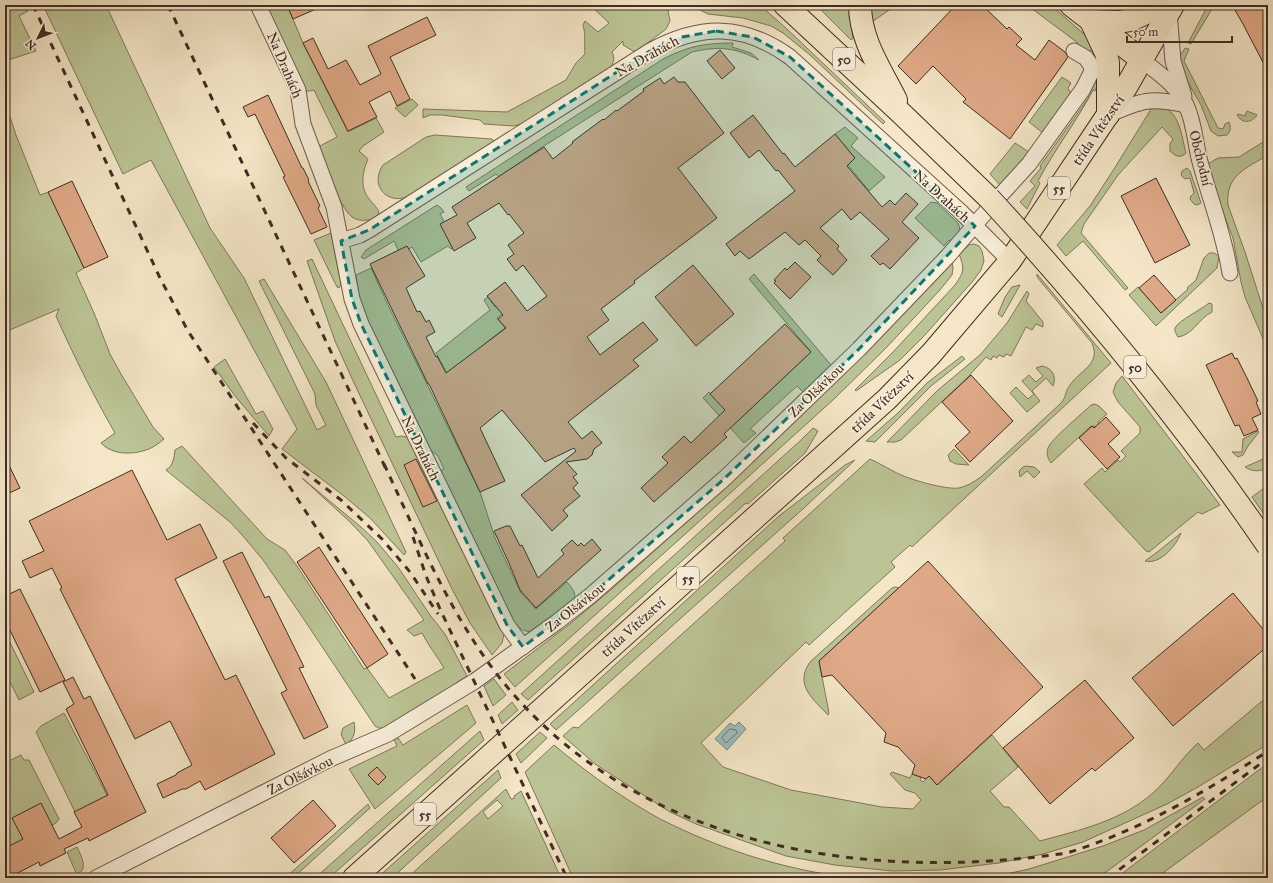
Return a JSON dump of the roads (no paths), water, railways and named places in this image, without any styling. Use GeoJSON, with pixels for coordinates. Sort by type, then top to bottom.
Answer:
{"type":"FeatureCollection","features":[{"type":"Feature","properties":{"kind":"main road","name":"50"},"geometry":{"type":"LineString","coordinates":[[785,5],[985,194],[1030,243],[1089,312],[1178,421],[1216,471],[1268,546]]}},
{"type":"Feature","properties":{"kind":"main road","name":"50"},"geometry":{"type":"LineString","coordinates":[[860,5],[860,15],[864,36],[902,114]]}},
{"type":"Feature","properties":{"kind":"main road"},"geometry":{"type":"LineString","coordinates":[[1071,5],[1142,60]]}},
{"type":"Feature","properties":{"kind":"main road"},"geometry":{"type":"LineString","coordinates":[[1091,21],[1119,22],[1131,20],[1168,7]]}},
{"type":"Feature","properties":{"kind":"main road","name":"třída Vítězství"},"geometry":{"type":"LineString","coordinates":[[354,878],[887,399],[931,354],[1010,260],[1125,89],[1142,60],[1168,7]]}},
{"type":"Feature","properties":{"kind":"main road"},"geometry":{"type":"LineString","coordinates":[[1091,21],[1106,53],[1108,63],[1108,115]]}},
{"type":"Feature","properties":{"kind":"street","name":"Na Drahách"},"geometry":{"type":"LineString","coordinates":[[258,5],[298,90],[301,100],[303,124],[329,193],[341,241],[352,299],[361,324],[507,625],[523,647]]}},
{"type":"Feature","properties":{"kind":"street"},"geometry":{"type":"LineString","coordinates":[[1108,115],[1139,102],[1149,100],[1166,101],[1186,105],[1173,61],[1168,7]]}},
{"type":"Feature","properties":{"kind":"street","name":"Na Drahách"},"geometry":{"type":"LineString","coordinates":[[341,241],[370,230],[650,51],[682,36],[699,32],[716,31],[733,32],[753,37],[771,44],[790,57],[975,226],[1010,260]]}},
{"type":"Feature","properties":{"kind":"street","name":"Za Olšávkou"},"geometry":{"type":"LineString","coordinates":[[96,878],[330,759],[388,734],[475,681],[590,596],[725,478],[859,349],[975,226],[1029,164],[1083,89],[1092,68],[1086,58],[1074,51]]}},
{"type":"Feature","properties":{"kind":"street","name":"Obchodní"},"geometry":{"type":"LineString","coordinates":[[1142,60],[1167,80],[1186,105],[1194,130],[1199,157],[1223,238],[1230,273]]}},
{"type":"Feature","properties":{"kind":"water"},"geometry":{"type":"Polygon","coordinates":[[[739,722],[746,729],[727,750],[715,739],[730,723],[735,726],[739,722]]]}},
{"type":"Feature","properties":{"kind":"railway"},"geometry":{"type":"LineString","coordinates":[[33,5],[160,278],[188,331],[415,679]]}},
{"type":"Feature","properties":{"kind":"railway"},"geometry":{"type":"LineString","coordinates":[[168,5],[386,469]]}},
{"type":"Feature","properties":{"kind":"railway"},"geometry":{"type":"LineString","coordinates":[[253,423],[286,458],[341,500],[382,539],[410,572],[438,614]]}},
{"type":"Feature","properties":{"kind":"railway"},"geometry":{"type":"LineString","coordinates":[[384,464],[423,549],[467,631],[503,682],[558,738],[619,783],[687,817],[759,841],[834,856],[911,862],[989,861],[1067,853],[1120,834],[1146,822],[1196,795],[1268,751]]}},
{"type":"Feature","properties":{"kind":"railway"},"geometry":{"type":"LineString","coordinates":[[413,537],[426,576],[440,609],[567,878]]}},
{"type":"Feature","properties":{"kind":"railway"},"geometry":{"type":"LineString","coordinates":[[1108,878],[1268,758]]}}]}
